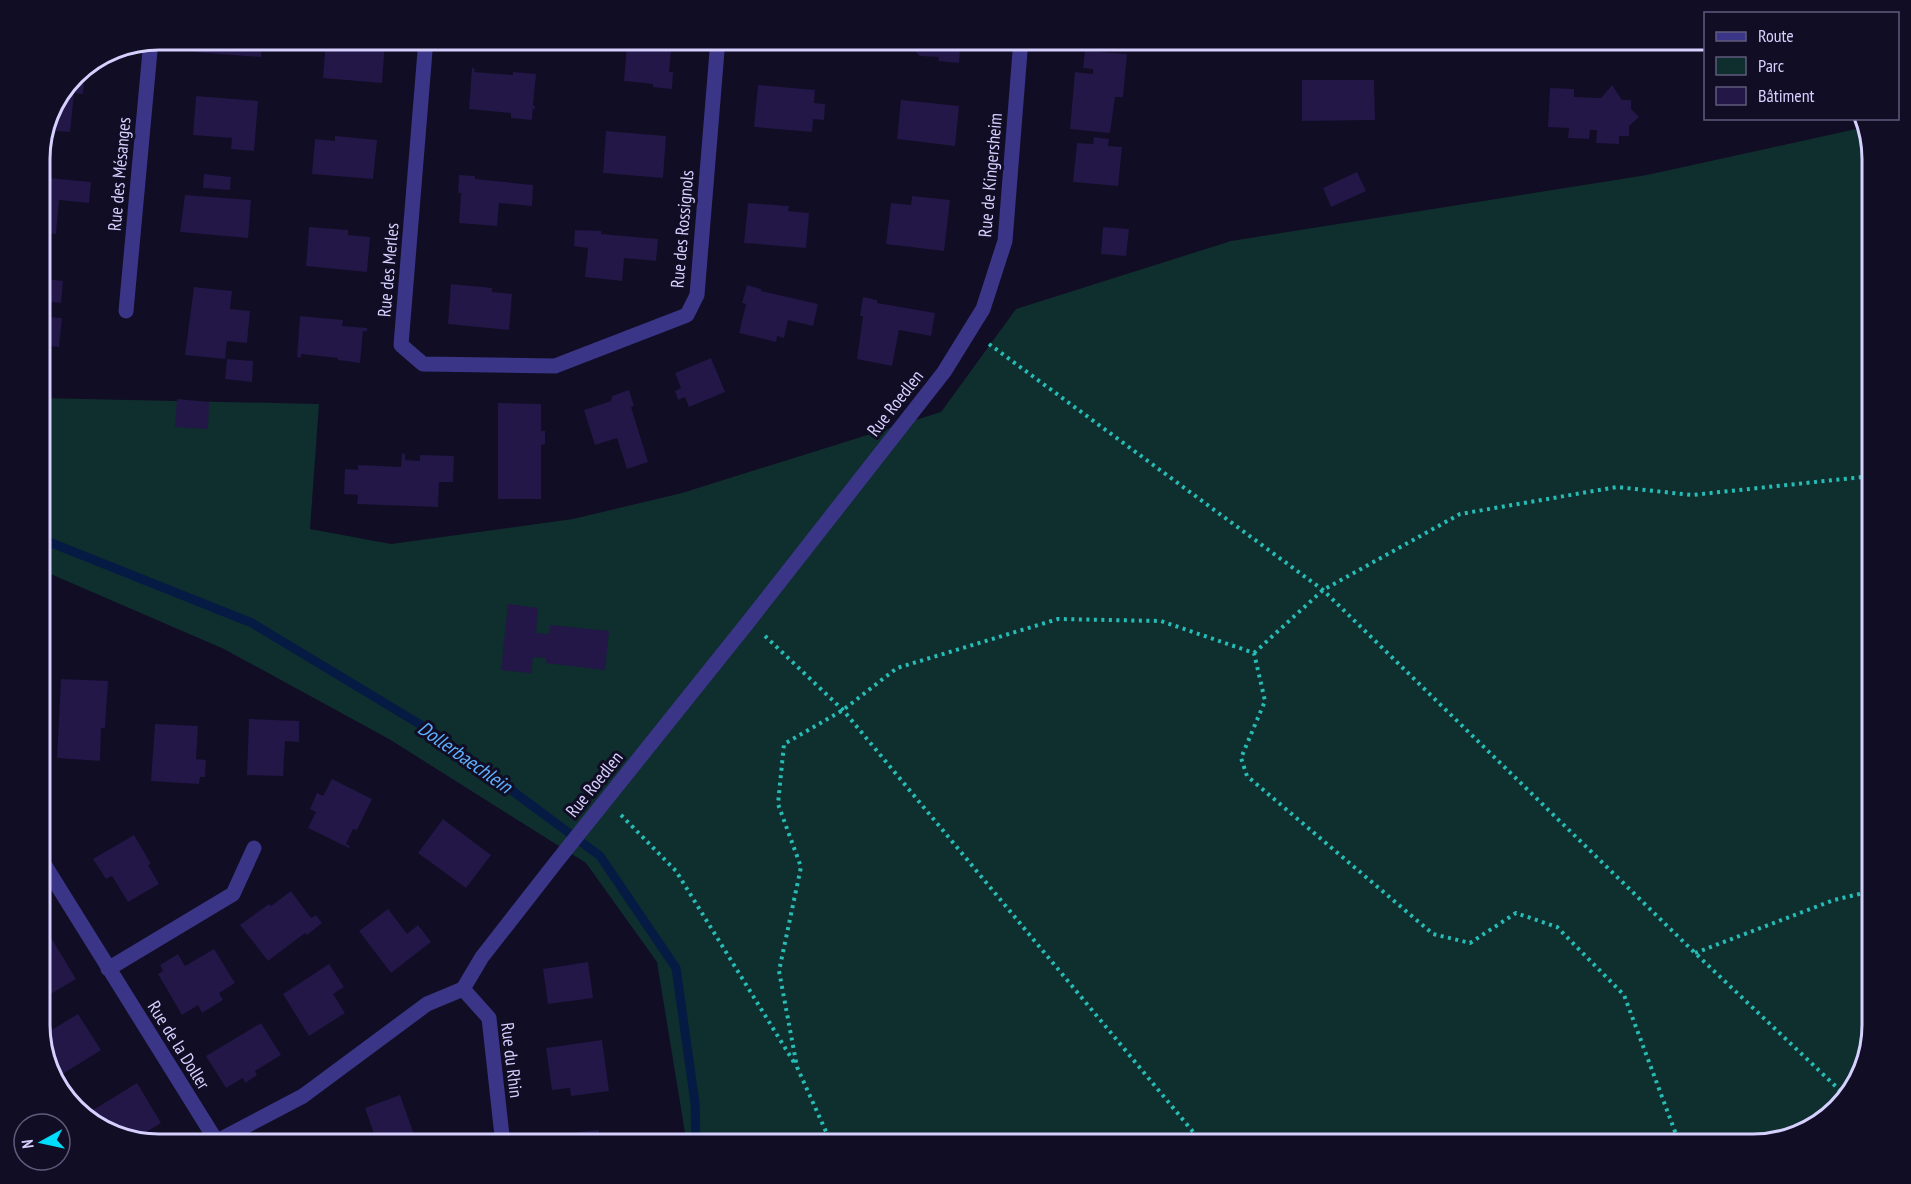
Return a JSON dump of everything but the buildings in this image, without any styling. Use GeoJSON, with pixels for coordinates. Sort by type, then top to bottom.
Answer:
{"type":"FeatureCollection","features":[{"type":"Feature","properties":{"kind":"street","name":"Rue des Mésanges"},"geometry":{"type":"LineString","coordinates":[[126,311],[149,50]]}},
{"type":"Feature","properties":{"kind":"street","name":"Rue des Merles"},"geometry":{"type":"LineString","coordinates":[[425,50],[401,345],[423,364],[555,366]]}},
{"type":"Feature","properties":{"kind":"street","name":"Rue des Rossignols"},"geometry":{"type":"LineString","coordinates":[[555,366],[687,315],[697,295],[717,50]]}},
{"type":"Feature","properties":{"kind":"street","name":"Rue de Kingersheim"},"geometry":{"type":"LineString","coordinates":[[944,372],[983,309],[1005,241],[1020,50]]}},
{"type":"Feature","properties":{"kind":"street","name":"Rue Roedlen"},"geometry":{"type":"LineString","coordinates":[[463,989],[482,957],[944,372]]}},
{"type":"Feature","properties":{"kind":"street"},"geometry":{"type":"LineString","coordinates":[[108,969],[234,894],[254,848]]}},
{"type":"Feature","properties":{"kind":"street","name":"Rue de la Doller"},"geometry":{"type":"LineString","coordinates":[[50,874],[209,1134]]}},
{"type":"Feature","properties":{"kind":"street"},"geometry":{"type":"LineString","coordinates":[[231,1134],[303,1096],[427,1004],[463,989]]}},
{"type":"Feature","properties":{"kind":"street","name":"Rue du Rhin"},"geometry":{"type":"LineString","coordinates":[[463,989],[489,1018],[503,1134]]}},
{"type":"Feature","properties":{"kind":"path"},"geometry":{"type":"LineString","coordinates":[[970,330],[1323,590],[1695,953],[1840,1090]]}},
{"type":"Feature","properties":{"kind":"path"},"geometry":{"type":"LineString","coordinates":[[1254,653],[1323,590],[1460,514],[1617,487],[1692,495],[1861,477]]}},
{"type":"Feature","properties":{"kind":"path"},"geometry":{"type":"LineString","coordinates":[[796,1067],[779,971],[801,867],[778,804],[784,744],[843,710],[897,668],[1058,618],[1161,621],[1254,653]]}},
{"type":"Feature","properties":{"kind":"path"},"geometry":{"type":"LineString","coordinates":[[749,621],[843,710],[1195,1134]]}},
{"type":"Feature","properties":{"kind":"path"},"geometry":{"type":"LineString","coordinates":[[1254,653],[1265,701],[1241,758],[1247,776],[1433,934],[1470,943],[1516,913],[1557,927],[1624,995],[1676,1134]]}},
{"type":"Feature","properties":{"kind":"path"},"geometry":{"type":"LineString","coordinates":[[602,805],[676,871],[796,1067],[827,1134]]}},
{"type":"Feature","properties":{"kind":"path"},"geometry":{"type":"LineString","coordinates":[[1695,953],[1834,900],[1862,893]]}},
{"type":"Feature","properties":{"kind":"green space"},"geometry":{"type":"Polygon","coordinates":[[[1857,129],[1859,137],[1861,151],[1861,1040],[1853,1068],[1830,1103],[1807,1120],[1781,1131],[1767,1134],[685,1134],[657,962],[586,863],[389,739],[224,649],[50,574],[50,398],[319,404],[310,529],[391,544],[573,519],[682,493],[941,412],[1016,309],[1231,241],[1647,175],[1857,129]]]}},
{"type":"Feature","properties":{"kind":"waterway","name":"Dollerbaechlein"},"geometry":{"type":"LineString","coordinates":[[50,542],[252,623],[436,734],[600,856],[676,968],[695,1103],[696,1134]]}}]}
